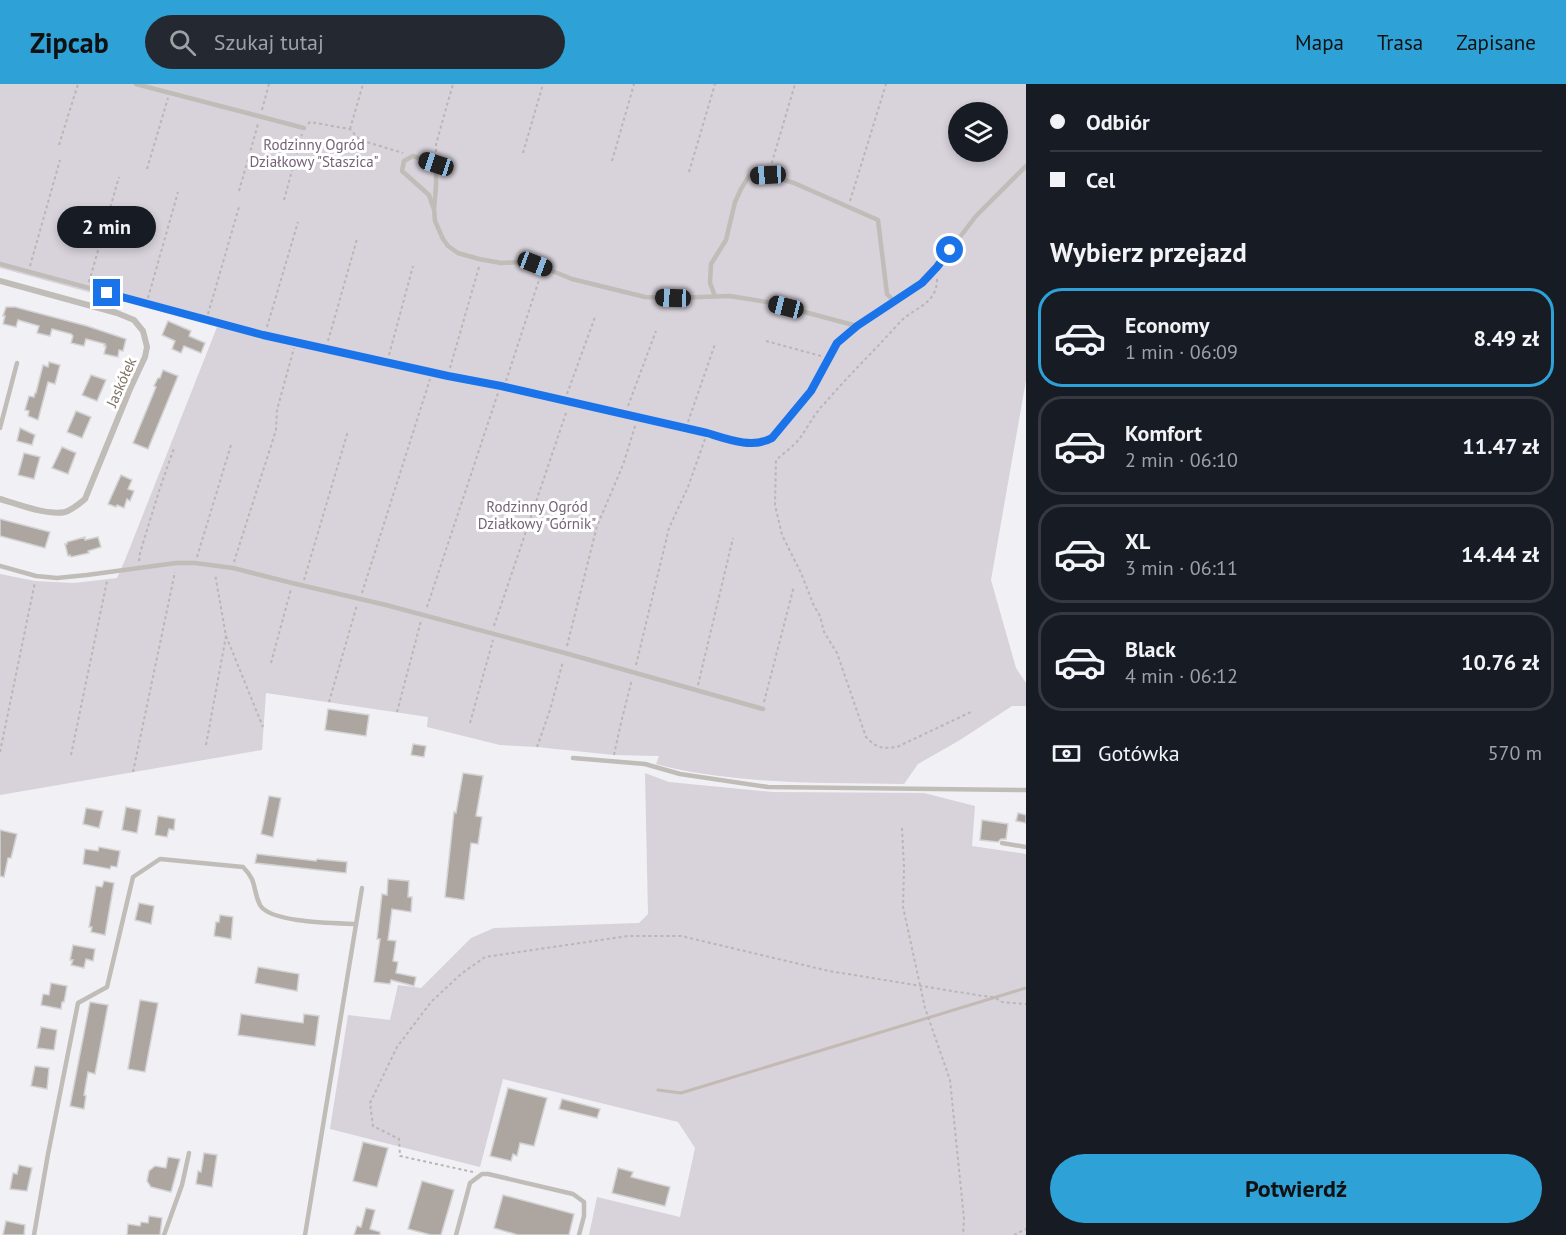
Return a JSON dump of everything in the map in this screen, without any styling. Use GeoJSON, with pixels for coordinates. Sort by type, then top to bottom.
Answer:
{"type":"FeatureCollection","features":[{"type":"Feature","properties":{"kind":"street","name":"Jaskółek"},"geometry":{"type":"LineString","coordinates":[[0,281],[117,313],[134,320],[142,331],[147,347],[146,357],[130,389],[85,500],[64,512],[50,512],[0,499]]}},
{"type":"Feature","properties":{"kind":"lane"},"geometry":{"type":"LineString","coordinates":[[136,84],[304,128]]}},
{"type":"Feature","properties":{"kind":"lane"},"geometry":{"type":"LineString","coordinates":[[434,209],[429,195],[402,171],[404,161],[413,156],[436,161],[435,221],[442,239],[458,252],[501,263],[535,264],[572,279],[645,297],[730,296],[767,302],[857,326]]}},
{"type":"Feature","properties":{"kind":"lane"},"geometry":{"type":"LineString","coordinates":[[0,264],[265,336],[432,373],[503,386],[740,442],[766,441],[772,438],[811,391],[837,343],[857,326],[922,283],[976,216],[1026,166]]}},
{"type":"Feature","properties":{"kind":"lane"},"geometry":{"type":"LineString","coordinates":[[715,296],[710,284],[711,264],[726,240],[735,202],[749,176],[768,175],[794,183],[878,220],[886,294],[894,301]]}},
{"type":"Feature","properties":{"kind":"lane"},"geometry":{"type":"LineString","coordinates":[[0,428],[17,363]]}},
{"type":"Feature","properties":{"kind":"lane"},"geometry":{"type":"LineString","coordinates":[[0,566],[36,576],[57,578],[176,563],[232,568],[423,615],[762,709]]}},
{"type":"Feature","properties":{"kind":"lane"},"geometry":{"type":"LineString","coordinates":[[573,758],[645,764],[680,774],[768,787],[1026,790]]}},
{"type":"Feature","properties":{"kind":"lane"},"geometry":{"type":"LineString","coordinates":[[1002,843],[1026,847]]}},
{"type":"Feature","properties":{"kind":"lane"},"geometry":{"type":"LineString","coordinates":[[34,1235],[78,1003],[107,987],[133,877],[160,858],[243,867],[251,874],[264,910],[271,914],[307,921],[356,924]]}},
{"type":"Feature","properties":{"kind":"lane"},"geometry":{"type":"LineString","coordinates":[[305,1235],[362,888]]}},
{"type":"Feature","properties":{"kind":"lane"},"geometry":{"type":"LineString","coordinates":[[164,1235],[182,1185],[189,1153]]}},
{"type":"Feature","properties":{"kind":"lane"},"geometry":{"type":"LineString","coordinates":[[456,1235],[470,1183],[482,1174],[573,1194],[584,1202],[584,1216],[579,1235]]}},
{"type":"Feature","properties":{"kind":"path"},"geometry":{"type":"LineString","coordinates":[[59,145],[78,84]]}},
{"type":"Feature","properties":{"kind":"path"},"geometry":{"type":"LineString","coordinates":[[239,191],[269,84]]}},
{"type":"Feature","properties":{"kind":"path"},"geometry":{"type":"LineString","coordinates":[[350,129],[363,84]]}},
{"type":"Feature","properties":{"kind":"path"},"geometry":{"type":"LineString","coordinates":[[436,161],[436,144],[453,84]]}},
{"type":"Feature","properties":{"kind":"path"},"geometry":{"type":"LineString","coordinates":[[523,153],[543,84]]}},
{"type":"Feature","properties":{"kind":"path"},"geometry":{"type":"LineString","coordinates":[[612,161],[634,84]]}},
{"type":"Feature","properties":{"kind":"path"},"geometry":{"type":"LineString","coordinates":[[689,172],[715,84]]}},
{"type":"Feature","properties":{"kind":"path"},"geometry":{"type":"LineString","coordinates":[[768,175],[795,84]]}},
{"type":"Feature","properties":{"kind":"path"},"geometry":{"type":"LineString","coordinates":[[848,206],[886,84]]}},
{"type":"Feature","properties":{"kind":"path"},"geometry":{"type":"LineString","coordinates":[[147,169],[170,93]]}},
{"type":"Feature","properties":{"kind":"path"},"geometry":{"type":"LineString","coordinates":[[284,200],[304,128],[310,122],[350,129],[360,140],[413,156]]}},
{"type":"Feature","properties":{"kind":"path"},"geometry":{"type":"LineString","coordinates":[[28,272],[60,160]]}},
{"type":"Feature","properties":{"kind":"path"},"geometry":{"type":"LineString","coordinates":[[87,288],[119,177]]}},
{"type":"Feature","properties":{"kind":"path"},"geometry":{"type":"LineString","coordinates":[[146,303],[178,192]]}},
{"type":"Feature","properties":{"kind":"path"},"geometry":{"type":"LineString","coordinates":[[206,320],[238,207]]}},
{"type":"Feature","properties":{"kind":"path"},"geometry":{"type":"LineString","coordinates":[[265,336],[298,222]]}},
{"type":"Feature","properties":{"kind":"path"},"geometry":{"type":"LineString","coordinates":[[326,350],[357,239]]}},
{"type":"Feature","properties":{"kind":"path"},"geometry":{"type":"LineString","coordinates":[[386,363],[413,266]]}},
{"type":"Feature","properties":{"kind":"path"},"geometry":{"type":"LineString","coordinates":[[448,376],[479,266]]}},
{"type":"Feature","properties":{"kind":"path"},"geometry":{"type":"LineString","coordinates":[[937,267],[937,288],[927,302],[904,317],[818,410],[799,439],[776,460],[775,506],[782,535],[820,616],[824,632],[837,653],[866,737],[875,746],[897,747],[973,711]]}},
{"type":"Feature","properties":{"kind":"path"},"geometry":{"type":"LineString","coordinates":[[397,712],[423,615],[539,280]]}},
{"type":"Feature","properties":{"kind":"path"},"geometry":{"type":"LineString","coordinates":[[470,723],[493,634],[595,317]]}},
{"type":"Feature","properties":{"kind":"path"},"geometry":{"type":"LineString","coordinates":[[625,415],[656,331]]}},
{"type":"Feature","properties":{"kind":"path"},"geometry":{"type":"LineString","coordinates":[[766,341],[823,356]]}},
{"type":"Feature","properties":{"kind":"path"},"geometry":{"type":"LineString","coordinates":[[232,568],[276,430],[277,410],[296,343]]}},
{"type":"Feature","properties":{"kind":"path"},"geometry":{"type":"LineString","coordinates":[[686,428],[715,344]]}},
{"type":"Feature","properties":{"kind":"path"},"geometry":{"type":"LineString","coordinates":[[329,702],[359,599],[432,373]]}},
{"type":"Feature","properties":{"kind":"path"},"geometry":{"type":"LineString","coordinates":[[537,747],[550,710],[597,526],[623,465],[637,417]]}},
{"type":"Feature","properties":{"kind":"path"},"geometry":{"type":"LineString","coordinates":[[303,586],[348,431]]}},
{"type":"Feature","properties":{"kind":"path"},"geometry":{"type":"LineString","coordinates":[[614,755],[669,528],[688,487],[707,433]]}},
{"type":"Feature","properties":{"kind":"path"},"geometry":{"type":"LineString","coordinates":[[195,563],[231,445]]}},
{"type":"Feature","properties":{"kind":"path"},"geometry":{"type":"LineString","coordinates":[[140,553],[174,448]]}},
{"type":"Feature","properties":{"kind":"path"},"geometry":{"type":"LineString","coordinates":[[697,690],[733,538]]}},
{"type":"Feature","properties":{"kind":"path"},"geometry":{"type":"LineString","coordinates":[[133,772],[176,563]]}},
{"type":"Feature","properties":{"kind":"path"},"geometry":{"type":"LineString","coordinates":[[214,565],[226,636],[263,727]]}},
{"type":"Feature","properties":{"kind":"path"},"geometry":{"type":"LineString","coordinates":[[71,755],[107,580]]}},
{"type":"Feature","properties":{"kind":"path"},"geometry":{"type":"LineString","coordinates":[[0,752],[35,581]]}},
{"type":"Feature","properties":{"kind":"path"},"geometry":{"type":"LineString","coordinates":[[271,663],[292,584]]}},
{"type":"Feature","properties":{"kind":"path"},"geometry":{"type":"LineString","coordinates":[[762,709],[794,586]]}},
{"type":"Feature","properties":{"kind":"path"},"geometry":{"type":"LineString","coordinates":[[206,745],[226,636]]}},
{"type":"Feature","properties":{"kind":"path"},"geometry":{"type":"LineString","coordinates":[[902,828],[903,907],[925,1008],[950,1080],[964,1219],[963,1235]]}},
{"type":"Feature","properties":{"kind":"path"},"geometry":{"type":"LineString","coordinates":[[482,1174],[400,1156],[399,1139],[373,1126],[370,1102],[397,1047],[431,1002],[461,974],[485,957],[627,936],[681,936],[829,971],[994,997],[1002,1002],[1026,1004]]}},
{"type":"Feature","properties":{"kind":"path"},"geometry":{"type":"LineString","coordinates":[[1014,1235],[1026,1229]]}},
{"type":"Feature","properties":{"kind":"green space"},"geometry":{"type":"Polygon","coordinates":[[[0,84],[1026,84],[1026,380],[991,580],[1016,668],[1026,683],[1026,706],[1012,706],[918,764],[904,784],[835,783],[742,779],[703,774],[656,764],[659,756],[614,755],[500,745],[427,727],[428,717],[266,693],[262,750],[0,795],[0,574],[35,581],[74,583],[117,578],[217,327],[0,268],[0,84]]]}},
{"type":"Feature","properties":{"kind":"green space"},"geometry":{"type":"Polygon","coordinates":[[[645,773],[669,782],[773,792],[924,793],[975,806],[972,846],[1026,854],[1026,1235],[589,1235],[597,1197],[680,1217],[695,1148],[678,1122],[503,1079],[480,1167],[330,1129],[348,1015],[390,1020],[398,985],[421,988],[471,938],[494,928],[639,923],[648,914],[645,773]]]}},
{"type":"Feature","properties":{"kind":"building"},"geometry":{"type":"Polygon","coordinates":[[[6,307],[15,307],[87,326],[126,339],[123,351],[119,350],[118,357],[104,354],[105,344],[86,339],[84,346],[71,343],[73,336],[71,334],[52,329],[50,336],[37,333],[39,326],[18,320],[16,327],[3,324],[6,307]]]}},
{"type":"Feature","properties":{"kind":"building"},"geometry":{"type":"Polygon","coordinates":[[[168,321],[191,331],[189,336],[205,343],[201,353],[184,346],[181,353],[172,349],[175,341],[162,335],[168,321]]]}},
{"type":"Feature","properties":{"kind":"building"},"geometry":{"type":"Polygon","coordinates":[[[49,362],[60,365],[55,384],[48,382],[38,420],[28,416],[29,411],[25,410],[29,396],[34,397],[36,393],[43,365],[48,367],[49,362]]]}},
{"type":"Feature","properties":{"kind":"building"},"geometry":{"type":"Polygon","coordinates":[[[163,370],[178,376],[148,449],[133,443],[156,387],[154,386],[163,370]]]}},
{"type":"Feature","properties":{"kind":"building"},"geometry":{"type":"Polygon","coordinates":[[[91,375],[106,380],[97,401],[82,395],[91,375]]]}},
{"type":"Feature","properties":{"kind":"building"},"geometry":{"type":"Polygon","coordinates":[[[76,411],[91,417],[82,438],[67,432],[76,411]]]}},
{"type":"Feature","properties":{"kind":"building"},"geometry":{"type":"Polygon","coordinates":[[[20,428],[35,435],[32,445],[17,441],[20,428]]]}},
{"type":"Feature","properties":{"kind":"building"},"geometry":{"type":"Polygon","coordinates":[[[62,447],[76,453],[68,474],[52,468],[62,447]]]}},
{"type":"Feature","properties":{"kind":"building"},"geometry":{"type":"Polygon","coordinates":[[[24,453],[40,457],[34,479],[18,475],[24,453]]]}},
{"type":"Feature","properties":{"kind":"building"},"geometry":{"type":"Polygon","coordinates":[[[121,475],[132,480],[128,489],[134,491],[130,501],[127,499],[124,508],[108,504],[121,475]]]}},
{"type":"Feature","properties":{"kind":"building"},"geometry":{"type":"Polygon","coordinates":[[[0,519],[50,532],[45,548],[0,536],[0,519]]]}},
{"type":"Feature","properties":{"kind":"building"},"geometry":{"type":"Polygon","coordinates":[[[85,537],[85,540],[98,537],[101,547],[88,551],[89,553],[68,556],[65,544],[85,537]]]}},
{"type":"Feature","properties":{"kind":"building"},"geometry":{"type":"Polygon","coordinates":[[[328,709],[369,715],[366,736],[325,730],[328,709]]]}},
{"type":"Feature","properties":{"kind":"building"},"geometry":{"type":"Polygon","coordinates":[[[413,744],[426,746],[424,757],[411,755],[413,744]]]}},
{"type":"Feature","properties":{"kind":"building"},"geometry":{"type":"Polygon","coordinates":[[[463,773],[483,776],[476,816],[482,817],[478,844],[471,843],[464,900],[445,897],[454,812],[456,813],[463,773]]]}},
{"type":"Feature","properties":{"kind":"building"},"geometry":{"type":"Polygon","coordinates":[[[269,796],[281,798],[273,837],[261,834],[269,796]]]}},
{"type":"Feature","properties":{"kind":"building"},"geometry":{"type":"Polygon","coordinates":[[[126,807],[141,810],[137,833],[122,830],[126,807]]]}},
{"type":"Feature","properties":{"kind":"building"},"geometry":{"type":"Polygon","coordinates":[[[86,808],[103,811],[99,828],[83,824],[86,808]]]}},
{"type":"Feature","properties":{"kind":"building"},"geometry":{"type":"Polygon","coordinates":[[[1018,813],[1026,815],[1026,823],[1016,821],[1018,813]]]}},
{"type":"Feature","properties":{"kind":"building"},"geometry":{"type":"Polygon","coordinates":[[[158,816],[175,819],[174,830],[169,829],[167,837],[155,835],[158,816]]]}},
{"type":"Feature","properties":{"kind":"building"},"geometry":{"type":"Polygon","coordinates":[[[982,820],[1008,824],[1006,839],[998,842],[980,840],[982,820]]]}},
{"type":"Feature","properties":{"kind":"building"},"geometry":{"type":"Polygon","coordinates":[[[0,830],[17,834],[4,877],[0,876],[0,830]]]}},
{"type":"Feature","properties":{"kind":"building"},"geometry":{"type":"Polygon","coordinates":[[[99,847],[120,851],[117,867],[111,866],[110,869],[83,864],[85,849],[98,851],[99,847]]]}},
{"type":"Feature","properties":{"kind":"building"},"geometry":{"type":"Polygon","coordinates":[[[257,854],[347,862],[346,873],[255,863],[257,854]]]}},
{"type":"Feature","properties":{"kind":"building"},"geometry":{"type":"Polygon","coordinates":[[[388,879],[409,881],[408,897],[412,897],[411,912],[392,909],[388,940],[396,941],[393,961],[398,962],[396,973],[416,977],[414,986],[391,980],[390,984],[374,982],[380,939],[377,939],[382,894],[387,895],[388,879]]]}},
{"type":"Feature","properties":{"kind":"building"},"geometry":{"type":"Polygon","coordinates":[[[104,881],[114,883],[105,935],[91,932],[92,927],[89,927],[96,886],[102,887],[104,881]]]}},
{"type":"Feature","properties":{"kind":"building"},"geometry":{"type":"Polygon","coordinates":[[[139,903],[154,906],[151,924],[135,920],[139,903]]]}},
{"type":"Feature","properties":{"kind":"building"},"geometry":{"type":"Polygon","coordinates":[[[220,915],[233,917],[231,939],[214,936],[216,922],[219,922],[220,915]]]}},
{"type":"Feature","properties":{"kind":"building"},"geometry":{"type":"Polygon","coordinates":[[[73,945],[95,949],[93,961],[86,959],[84,968],[71,965],[73,945]]]}},
{"type":"Feature","properties":{"kind":"building"},"geometry":{"type":"Polygon","coordinates":[[[258,967],[299,974],[297,991],[255,983],[258,967]]]}},
{"type":"Feature","properties":{"kind":"building"},"geometry":{"type":"Polygon","coordinates":[[[51,983],[67,986],[61,1009],[41,1005],[43,994],[49,995],[51,983]]]}},
{"type":"Feature","properties":{"kind":"building"},"geometry":{"type":"Polygon","coordinates":[[[140,1000],[158,1003],[145,1072],[128,1069],[140,1000]]]}},
{"type":"Feature","properties":{"kind":"building"},"geometry":{"type":"Polygon","coordinates":[[[90,1002],[108,1005],[95,1074],[88,1072],[84,1109],[70,1106],[90,1002]]]}},
{"type":"Feature","properties":{"kind":"building"},"geometry":{"type":"Polygon","coordinates":[[[241,1014],[303,1023],[304,1014],[319,1016],[315,1046],[238,1035],[241,1014]]]}},
{"type":"Feature","properties":{"kind":"building"},"geometry":{"type":"Polygon","coordinates":[[[41,1027],[57,1030],[54,1050],[37,1048],[41,1027]]]}},
{"type":"Feature","properties":{"kind":"building"},"geometry":{"type":"Polygon","coordinates":[[[35,1066],[49,1068],[47,1089],[31,1086],[35,1066]]]}},
{"type":"Feature","properties":{"kind":"building"},"geometry":{"type":"Polygon","coordinates":[[[508,1088],[547,1098],[534,1146],[520,1143],[517,1156],[513,1154],[511,1161],[490,1156],[508,1088]]]}},
{"type":"Feature","properties":{"kind":"building"},"geometry":{"type":"Polygon","coordinates":[[[562,1099],[600,1109],[597,1118],[559,1109],[562,1099]]]}},
{"type":"Feature","properties":{"kind":"building"},"geometry":{"type":"Polygon","coordinates":[[[363,1142],[388,1148],[377,1187],[353,1181],[363,1142]]]}},
{"type":"Feature","properties":{"kind":"building"},"geometry":{"type":"Polygon","coordinates":[[[204,1153],[217,1155],[212,1187],[196,1184],[198,1171],[201,1172],[204,1153]]]}},
{"type":"Feature","properties":{"kind":"building"},"geometry":{"type":"Polygon","coordinates":[[[168,1157],[180,1159],[171,1192],[151,1187],[147,1181],[149,1171],[155,1166],[166,1168],[168,1157]]]}},
{"type":"Feature","properties":{"kind":"building"},"geometry":{"type":"Polygon","coordinates":[[[19,1165],[32,1168],[27,1191],[10,1189],[13,1173],[17,1174],[19,1165]]]}},
{"type":"Feature","properties":{"kind":"building"},"geometry":{"type":"Polygon","coordinates":[[[618,1168],[633,1172],[631,1177],[670,1187],[665,1206],[612,1193],[618,1168]]]}},
{"type":"Feature","properties":{"kind":"building"},"geometry":{"type":"Polygon","coordinates":[[[422,1181],[454,1190],[441,1235],[408,1229],[422,1181]]]}},
{"type":"Feature","properties":{"kind":"building"},"geometry":{"type":"Polygon","coordinates":[[[503,1195],[574,1214],[569,1235],[518,1235],[494,1228],[503,1195]]]}},
{"type":"Feature","properties":{"kind":"building"},"geometry":{"type":"Polygon","coordinates":[[[366,1208],[375,1210],[370,1229],[380,1232],[380,1235],[354,1235],[357,1226],[361,1227],[366,1208]]]}},
{"type":"Feature","properties":{"kind":"building"},"geometry":{"type":"Polygon","coordinates":[[[149,1216],[162,1218],[160,1235],[127,1235],[128,1224],[140,1226],[141,1222],[148,1223],[149,1216]]]}},
{"type":"Feature","properties":{"kind":"building"},"geometry":{"type":"Polygon","coordinates":[[[6,1221],[25,1225],[24,1235],[3,1235],[6,1221]]]}},
{"type":"Feature","properties":{"kind":"waterway"},"geometry":{"type":"LineString","coordinates":[[658,1090],[681,1093],[1026,988]]}},
{"type":"Feature","properties":{"kind":"route"},"geometry":{"type":"LineString","coordinates":[[107,293],[263,335],[565,400],[740,442],[752,442],[772,438],[811,391],[837,343],[857,326],[922,283],[950,250]]}},
{"type":"Feature","properties":{"kind":"park label","name":"Rodzinny Ogród Działkowy \"Staszica\""},"geometry":{"type":"Point","coordinates":[314,152]}},
{"type":"Feature","properties":{"kind":"park label","name":"Rodzinny Ogród Działkowy \"Górnik\""},"geometry":{"type":"Point","coordinates":[537,514]}}]}
